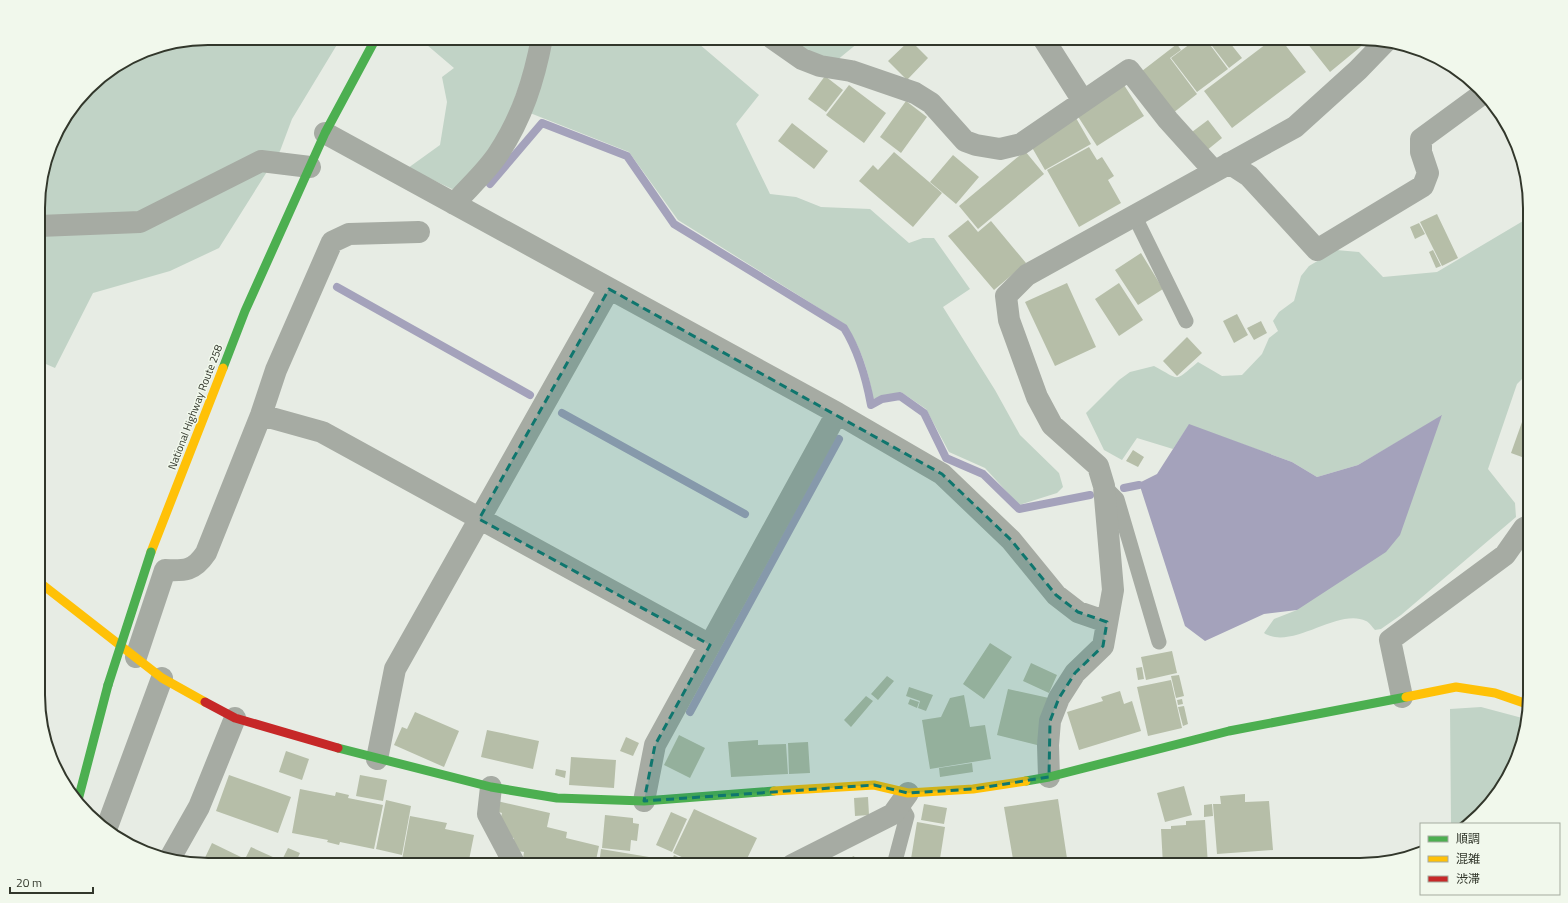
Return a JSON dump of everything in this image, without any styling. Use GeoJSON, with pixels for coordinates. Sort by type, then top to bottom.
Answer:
{"type":"FeatureCollection","features":[{"type":"Feature","properties":{"kind":"main road","name":"National Highway Route 258"},"geometry":{"type":"LineString","coordinates":[[79,795],[108,685],[151,552],[245,311],[325,133],[372,45]]}},
{"type":"Feature","properties":{"kind":"main road"},"geometry":{"type":"LineString","coordinates":[[45,587],[162,678],[235,718],[377,759],[491,787],[557,798],[644,801],[874,785],[904,798],[1049,777],[1229,731],[1456,687],[1495,693],[1523,703]]}},
{"type":"Feature","properties":{"kind":"street"},"geometry":{"type":"LineString","coordinates":[[454,204],[497,155],[516,124],[523,110],[537,67],[541,45]]}},
{"type":"Feature","properties":{"kind":"street"},"geometry":{"type":"LineString","coordinates":[[782,45],[802,59],[820,66],[851,71],[915,93],[931,103],[965,141],[976,145],[1000,149],[1021,144],[1129,70],[1168,120],[1222,167],[1249,176],[1317,250],[1424,186],[1428,174],[1421,152],[1422,140],[1478,96]]}},
{"type":"Feature","properties":{"kind":"street"},"geometry":{"type":"LineString","coordinates":[[1047,45],[1083,101]]}},
{"type":"Feature","properties":{"kind":"street"},"geometry":{"type":"LineString","coordinates":[[1049,777],[1048,745],[1050,721],[1060,698],[1075,673],[1103,646],[1113,590],[1104,486],[1098,466],[1052,425],[1037,397],[1009,320],[1006,296],[1027,275],[1295,127],[1358,70],[1381,46]]}},
{"type":"Feature","properties":{"kind":"street"},"geometry":{"type":"LineString","coordinates":[[325,133],[837,413],[942,474],[1011,540],[1056,595],[1078,612],[1107,622]]}},
{"type":"Feature","properties":{"kind":"street"},"geometry":{"type":"LineString","coordinates":[[45,226],[140,222],[261,161],[310,166]]}},
{"type":"Feature","properties":{"kind":"street"},"geometry":{"type":"LineString","coordinates":[[136,657],[165,570],[181,571],[191,568],[200,563],[206,553],[261,414],[276,370],[332,242],[349,234],[419,232]]}},
{"type":"Feature","properties":{"kind":"street"},"geometry":{"type":"LineString","coordinates":[[377,759],[394,669],[609,289]]}},
{"type":"Feature","properties":{"kind":"street"},"geometry":{"type":"LineString","coordinates":[[644,801],[655,745],[837,413]]}},
{"type":"Feature","properties":{"kind":"street"},"geometry":{"type":"LineString","coordinates":[[261,414],[322,432],[710,645]]}},
{"type":"Feature","properties":{"kind":"street"},"geometry":{"type":"LineString","coordinates":[[1402,697],[1390,640],[1505,555],[1523,529]]}},
{"type":"Feature","properties":{"kind":"street"},"geometry":{"type":"LineString","coordinates":[[108,824],[162,678]]}},
{"type":"Feature","properties":{"kind":"street"},"geometry":{"type":"LineString","coordinates":[[172,854],[199,807],[235,718]]}},
{"type":"Feature","properties":{"kind":"street"},"geometry":{"type":"LineString","coordinates":[[491,787],[488,814],[511,858]]}},
{"type":"Feature","properties":{"kind":"street"},"geometry":{"type":"LineString","coordinates":[[806,858],[893,814],[904,798]]}},
{"type":"Feature","properties":{"kind":"lane"},"geometry":{"type":"LineString","coordinates":[[1134,215],[1186,321]]}},
{"type":"Feature","properties":{"kind":"lane"},"geometry":{"type":"LineString","coordinates":[[1104,486],[1117,499],[1159,642]]}},
{"type":"Feature","properties":{"kind":"lane"},"geometry":{"type":"LineString","coordinates":[[896,858],[907,816],[904,798]]}},
{"type":"Feature","properties":{"kind":"highlighted area"},"geometry":{"type":"Polygon","coordinates":[[[609,289],[942,474],[1011,540],[1056,595],[1078,612],[1107,622],[1103,646],[1075,673],[1059,698],[1050,721],[1049,777],[973,789],[908,793],[874,785],[644,801],[655,745],[710,645],[479,519],[609,289]]]}},
{"type":"Feature","properties":{"kind":"green space"},"geometry":{"type":"Polygon","coordinates":[[[197,45],[337,45],[292,119],[280,151],[219,248],[170,271],[93,293],[55,368],[45,364],[46,186],[57,145],[72,117],[85,100],[100,85],[117,72],[145,57],[176,48],[197,45]]]}},
{"type":"Feature","properties":{"kind":"green space"},"geometry":{"type":"Polygon","coordinates":[[[427,45],[534,45],[502,134],[461,187],[452,189],[408,168],[440,145],[447,102],[442,77],[454,68],[427,45]]]}},
{"type":"Feature","properties":{"kind":"green space"},"geometry":{"type":"Polygon","coordinates":[[[547,45],[700,45],[759,95],[736,124],[770,194],[796,197],[821,207],[870,209],[909,243],[923,238],[934,238],[970,289],[943,307],[995,390],[1020,435],[1059,473],[1063,487],[1057,493],[1019,505],[985,468],[949,452],[926,409],[901,392],[873,399],[864,360],[846,325],[678,220],[629,152],[530,113],[547,45]]]}},
{"type":"Feature","properties":{"kind":"green space"},"geometry":{"type":"Polygon","coordinates":[[[793,45],[855,45],[836,61],[818,59],[793,45]]]}},
{"type":"Feature","properties":{"kind":"green space"},"geometry":{"type":"Polygon","coordinates":[[[1523,221],[1523,378],[1517,384],[1488,469],[1515,503],[1516,517],[1401,615],[1381,629],[1375,630],[1369,623],[1355,618],[1329,623],[1288,637],[1275,637],[1264,633],[1274,619],[1297,610],[1442,416],[1358,465],[1317,477],[1292,462],[1189,425],[1173,449],[1137,438],[1122,460],[1104,450],[1086,413],[1119,380],[1130,372],[1154,366],[1177,377],[1198,362],[1222,376],[1242,375],[1262,354],[1269,338],[1278,331],[1273,321],[1279,312],[1294,301],[1301,276],[1309,266],[1336,250],[1359,252],[1383,277],[1437,272],[1523,221]]]}},
{"type":"Feature","properties":{"kind":"green space"},"geometry":{"type":"Polygon","coordinates":[[[1481,707],[1522,718],[1511,758],[1496,786],[1483,803],[1468,818],[1460,823],[1451,823],[1450,709],[1481,707]]]}},
{"type":"Feature","properties":{"kind":"water"},"geometry":{"type":"Polygon","coordinates":[[[1442,415],[1400,535],[1386,552],[1297,610],[1264,614],[1205,641],[1185,626],[1139,483],[1157,474],[1189,424],[1292,462],[1317,477],[1358,465],[1442,415]]]}},
{"type":"Feature","properties":{"kind":"building"},"geometry":{"type":"Polygon","coordinates":[[[905,45],[915,45],[928,58],[907,80],[888,61],[905,45]]]}},
{"type":"Feature","properties":{"kind":"building"},"geometry":{"type":"Polygon","coordinates":[[[1178,45],[1181,50],[1170,58],[1197,94],[1173,113],[1142,71],[1178,45]]]}},
{"type":"Feature","properties":{"kind":"building"},"geometry":{"type":"Polygon","coordinates":[[[1189,45],[1210,45],[1228,69],[1197,92],[1171,58],[1189,45]]]}},
{"type":"Feature","properties":{"kind":"building"},"geometry":{"type":"Polygon","coordinates":[[[1211,45],[1232,45],[1242,58],[1229,68],[1211,45]]]}},
{"type":"Feature","properties":{"kind":"building"},"geometry":{"type":"Polygon","coordinates":[[[1265,45],[1285,45],[1306,72],[1232,128],[1204,91],[1265,45]]]}},
{"type":"Feature","properties":{"kind":"building"},"geometry":{"type":"Polygon","coordinates":[[[1309,45],[1363,45],[1330,72],[1309,45]]]}},
{"type":"Feature","properties":{"kind":"building"},"geometry":{"type":"Polygon","coordinates":[[[825,76],[843,90],[826,112],[808,99],[825,76]]]}},
{"type":"Feature","properties":{"kind":"building"},"geometry":{"type":"Polygon","coordinates":[[[849,85],[886,113],[864,143],[826,115],[849,85]]]}},
{"type":"Feature","properties":{"kind":"building"},"geometry":{"type":"Polygon","coordinates":[[[1124,85],[1144,116],[1097,146],[1077,115],[1124,85]]]}},
{"type":"Feature","properties":{"kind":"building"},"geometry":{"type":"Polygon","coordinates":[[[906,101],[927,117],[901,153],[880,137],[906,101]]]}},
{"type":"Feature","properties":{"kind":"building"},"geometry":{"type":"Polygon","coordinates":[[[1076,118],[1091,144],[1045,170],[1030,144],[1076,118]]]}},
{"type":"Feature","properties":{"kind":"building"},"geometry":{"type":"Polygon","coordinates":[[[1208,120],[1222,138],[1206,151],[1192,132],[1208,120]]]}},
{"type":"Feature","properties":{"kind":"building"},"geometry":{"type":"Polygon","coordinates":[[[792,123],[828,151],[814,169],[778,141],[792,123]]]}},
{"type":"Feature","properties":{"kind":"building"},"geometry":{"type":"Polygon","coordinates":[[[1089,147],[1097,160],[1102,157],[1114,176],[1108,180],[1121,203],[1079,227],[1047,170],[1089,147]]]}},
{"type":"Feature","properties":{"kind":"building"},"geometry":{"type":"Polygon","coordinates":[[[1025,151],[1044,174],[978,229],[959,206],[1025,151]]]}},
{"type":"Feature","properties":{"kind":"building"},"geometry":{"type":"Polygon","coordinates":[[[894,152],[942,193],[913,227],[859,181],[873,165],[878,170],[894,152]]]}},
{"type":"Feature","properties":{"kind":"building"},"geometry":{"type":"Polygon","coordinates":[[[953,155],[979,177],[956,204],[930,182],[953,155]]]}},
{"type":"Feature","properties":{"kind":"building"},"geometry":{"type":"Polygon","coordinates":[[[1437,214],[1458,258],[1442,266],[1420,222],[1437,214]]]}},
{"type":"Feature","properties":{"kind":"building"},"geometry":{"type":"Polygon","coordinates":[[[968,220],[978,232],[991,221],[1026,263],[994,290],[948,236],[968,220]]]}},
{"type":"Feature","properties":{"kind":"building"},"geometry":{"type":"Polygon","coordinates":[[[1419,223],[1425,234],[1415,239],[1410,227],[1419,223]]]}},
{"type":"Feature","properties":{"kind":"building"},"geometry":{"type":"Polygon","coordinates":[[[1433,250],[1441,266],[1436,268],[1429,252],[1433,250]]]}},
{"type":"Feature","properties":{"kind":"building"},"geometry":{"type":"Polygon","coordinates":[[[1141,253],[1163,289],[1138,305],[1115,270],[1141,253]]]}},
{"type":"Feature","properties":{"kind":"building"},"geometry":{"type":"Polygon","coordinates":[[[1067,283],[1096,347],[1055,366],[1025,302],[1067,283]]]}},
{"type":"Feature","properties":{"kind":"building"},"geometry":{"type":"Polygon","coordinates":[[[1119,283],[1143,320],[1119,336],[1095,299],[1119,283]]]}},
{"type":"Feature","properties":{"kind":"building"},"geometry":{"type":"Polygon","coordinates":[[[1237,314],[1248,335],[1234,343],[1223,321],[1237,314]]]}},
{"type":"Feature","properties":{"kind":"building"},"geometry":{"type":"Polygon","coordinates":[[[1261,321],[1267,333],[1254,340],[1247,328],[1261,321]]]}},
{"type":"Feature","properties":{"kind":"building"},"geometry":{"type":"Polygon","coordinates":[[[1187,337],[1202,353],[1177,376],[1163,361],[1187,337]]]}},
{"type":"Feature","properties":{"kind":"building"},"geometry":{"type":"Polygon","coordinates":[[[1523,419],[1523,457],[1511,453],[1523,419]]]}},
{"type":"Feature","properties":{"kind":"building"},"geometry":{"type":"Polygon","coordinates":[[[1133,450],[1144,457],[1138,467],[1126,461],[1133,450]]]}},
{"type":"Feature","properties":{"kind":"building"},"geometry":{"type":"Polygon","coordinates":[[[990,643],[1012,657],[984,699],[963,684],[990,643]]]}},
{"type":"Feature","properties":{"kind":"building"},"geometry":{"type":"Polygon","coordinates":[[[1172,651],[1177,673],[1146,680],[1141,657],[1172,651]]]}},
{"type":"Feature","properties":{"kind":"building"},"geometry":{"type":"Polygon","coordinates":[[[1031,663],[1057,675],[1049,693],[1023,681],[1031,663]]]}},
{"type":"Feature","properties":{"kind":"building"},"geometry":{"type":"Polygon","coordinates":[[[1142,667],[1144,679],[1138,680],[1136,668],[1142,667]]]}},
{"type":"Feature","properties":{"kind":"building"},"geometry":{"type":"Polygon","coordinates":[[[1179,675],[1184,696],[1176,698],[1171,676],[1179,675]]]}},
{"type":"Feature","properties":{"kind":"building"},"geometry":{"type":"Polygon","coordinates":[[[887,676],[894,681],[878,700],[871,694],[887,676]]]}},
{"type":"Feature","properties":{"kind":"building"},"geometry":{"type":"Polygon","coordinates":[[[1171,680],[1182,728],[1148,736],[1137,687],[1171,680]]]}},
{"type":"Feature","properties":{"kind":"building"},"geometry":{"type":"Polygon","coordinates":[[[909,687],[933,695],[926,711],[918,708],[920,701],[906,696],[909,687]]]}},
{"type":"Feature","properties":{"kind":"building"},"geometry":{"type":"Polygon","coordinates":[[[1008,689],[1049,698],[1037,745],[997,735],[1008,689]]]}},
{"type":"Feature","properties":{"kind":"building"},"geometry":{"type":"Polygon","coordinates":[[[1120,691],[1124,704],[1132,701],[1141,731],[1079,750],[1067,712],[1103,701],[1101,697],[1120,691]]]}},
{"type":"Feature","properties":{"kind":"building"},"geometry":{"type":"Polygon","coordinates":[[[964,695],[970,727],[985,725],[991,759],[930,769],[922,720],[941,717],[950,698],[964,695]]]}},
{"type":"Feature","properties":{"kind":"building"},"geometry":{"type":"Polygon","coordinates":[[[866,696],[873,701],[851,727],[844,720],[866,696]]]}},
{"type":"Feature","properties":{"kind":"building"},"geometry":{"type":"Polygon","coordinates":[[[910,699],[919,702],[917,708],[908,704],[910,699]]]}},
{"type":"Feature","properties":{"kind":"building"},"geometry":{"type":"Polygon","coordinates":[[[1182,699],[1183,704],[1178,705],[1177,700],[1182,699]]]}},
{"type":"Feature","properties":{"kind":"building"},"geometry":{"type":"Polygon","coordinates":[[[1184,706],[1188,724],[1183,726],[1178,707],[1184,706]]]}},
{"type":"Feature","properties":{"kind":"building"},"geometry":{"type":"Polygon","coordinates":[[[415,712],[459,731],[444,767],[394,745],[402,727],[407,729],[415,712]]]}},
{"type":"Feature","properties":{"kind":"building"},"geometry":{"type":"Polygon","coordinates":[[[487,730],[539,741],[533,769],[481,757],[487,730]]]}},
{"type":"Feature","properties":{"kind":"building"},"geometry":{"type":"Polygon","coordinates":[[[679,735],[705,748],[690,778],[664,765],[679,735]]]}},
{"type":"Feature","properties":{"kind":"building"},"geometry":{"type":"Polygon","coordinates":[[[626,737],[639,743],[633,756],[620,751],[626,737]]]}},
{"type":"Feature","properties":{"kind":"building"},"geometry":{"type":"Polygon","coordinates":[[[758,740],[758,745],[786,744],[788,774],[731,777],[728,742],[758,740]]]}},
{"type":"Feature","properties":{"kind":"building"},"geometry":{"type":"Polygon","coordinates":[[[808,742],[810,773],[789,774],[788,743],[808,742]]]}},
{"type":"Feature","properties":{"kind":"building"},"geometry":{"type":"Polygon","coordinates":[[[286,751],[309,759],[302,780],[279,772],[286,751]]]}},
{"type":"Feature","properties":{"kind":"building"},"geometry":{"type":"Polygon","coordinates":[[[571,757],[616,760],[614,788],[569,785],[571,757]]]}},
{"type":"Feature","properties":{"kind":"building"},"geometry":{"type":"Polygon","coordinates":[[[972,763],[973,772],[940,777],[939,768],[972,763]]]}},
{"type":"Feature","properties":{"kind":"building"},"geometry":{"type":"Polygon","coordinates":[[[556,769],[566,771],[565,778],[555,775],[556,769]]]}},
{"type":"Feature","properties":{"kind":"building"},"geometry":{"type":"Polygon","coordinates":[[[229,775],[291,797],[278,833],[216,811],[229,775]]]}},
{"type":"Feature","properties":{"kind":"building"},"geometry":{"type":"Polygon","coordinates":[[[360,775],[387,780],[383,801],[356,796],[360,775]]]}},
{"type":"Feature","properties":{"kind":"building"},"geometry":{"type":"Polygon","coordinates":[[[1184,786],[1192,815],[1165,822],[1157,793],[1184,786]]]}},
{"type":"Feature","properties":{"kind":"building"},"geometry":{"type":"Polygon","coordinates":[[[300,789],[335,796],[336,792],[349,795],[348,798],[383,805],[374,849],[340,842],[339,845],[327,842],[328,840],[292,833],[300,789]]]}},
{"type":"Feature","properties":{"kind":"building"},"geometry":{"type":"Polygon","coordinates":[[[1245,794],[1245,802],[1269,801],[1273,850],[1217,854],[1213,804],[1221,804],[1220,796],[1245,794]]]}},
{"type":"Feature","properties":{"kind":"building"},"geometry":{"type":"Polygon","coordinates":[[[868,797],[869,815],[855,816],[854,798],[868,797]]]}},
{"type":"Feature","properties":{"kind":"building"},"geometry":{"type":"Polygon","coordinates":[[[1058,799],[1067,858],[1013,858],[1004,807],[1058,799]]]}},
{"type":"Feature","properties":{"kind":"building"},"geometry":{"type":"Polygon","coordinates":[[[386,800],[411,806],[402,855],[376,849],[386,800]]]}},
{"type":"Feature","properties":{"kind":"building"},"geometry":{"type":"Polygon","coordinates":[[[497,801],[550,813],[547,827],[567,832],[566,838],[599,846],[596,858],[523,858],[524,852],[512,850],[514,838],[505,836],[499,824],[502,813],[495,811],[497,801]]]}},
{"type":"Feature","properties":{"kind":"building"},"geometry":{"type":"Polygon","coordinates":[[[924,804],[947,808],[944,824],[921,820],[924,804]]]}},
{"type":"Feature","properties":{"kind":"building"},"geometry":{"type":"Polygon","coordinates":[[[1212,804],[1213,816],[1204,817],[1204,805],[1212,804]]]}},
{"type":"Feature","properties":{"kind":"building"},"geometry":{"type":"Polygon","coordinates":[[[694,809],[757,838],[747,858],[684,858],[673,853],[694,809]]]}},
{"type":"Feature","properties":{"kind":"building"},"geometry":{"type":"Polygon","coordinates":[[[671,812],[687,819],[672,852],[656,845],[671,812]]]}},
{"type":"Feature","properties":{"kind":"building"},"geometry":{"type":"Polygon","coordinates":[[[605,815],[633,818],[633,823],[639,824],[637,841],[631,840],[630,851],[602,848],[605,815]]]}},
{"type":"Feature","properties":{"kind":"building"},"geometry":{"type":"Polygon","coordinates":[[[410,816],[447,823],[445,829],[474,835],[469,858],[402,858],[410,816]]]}},
{"type":"Feature","properties":{"kind":"building"},"geometry":{"type":"Polygon","coordinates":[[[1205,820],[1208,858],[1163,858],[1161,829],[1171,829],[1171,826],[1186,825],[1186,821],[1205,820]]]}},
{"type":"Feature","properties":{"kind":"building"},"geometry":{"type":"Polygon","coordinates":[[[917,822],[945,827],[940,858],[911,858],[917,822]]]}},
{"type":"Feature","properties":{"kind":"building"},"geometry":{"type":"Polygon","coordinates":[[[212,843],[243,858],[208,858],[205,858],[212,843]]]}},
{"type":"Feature","properties":{"kind":"building"},"geometry":{"type":"Polygon","coordinates":[[[251,847],[275,858],[246,858],[251,847]]]}},
{"type":"Feature","properties":{"kind":"building"},"geometry":{"type":"Polygon","coordinates":[[[288,848],[300,853],[298,858],[283,858],[288,848]]]}},
{"type":"Feature","properties":{"kind":"building"},"geometry":{"type":"Polygon","coordinates":[[[601,849],[655,858],[600,858],[601,849]]]}},
{"type":"Feature","properties":{"kind":"building"},"geometry":{"type":"Polygon","coordinates":[[[674,855],[680,858],[673,858],[674,855]]]}},
{"type":"Feature","properties":{"kind":"waterway"},"geometry":{"type":"LineString","coordinates":[[490,184],[542,123],[627,156],[674,224],[844,328],[854,346],[861,365],[871,405],[882,399],[900,396],[924,413],[946,458],[983,474],[1019,509],[1090,495]]}},
{"type":"Feature","properties":{"kind":"waterway"},"geometry":{"type":"LineString","coordinates":[[337,287],[530,395]]}},
{"type":"Feature","properties":{"kind":"waterway"},"geometry":{"type":"LineString","coordinates":[[562,413],[745,514]]}},
{"type":"Feature","properties":{"kind":"waterway"},"geometry":{"type":"LineString","coordinates":[[690,712],[839,439]]}},
{"type":"Feature","properties":{"kind":"waterway"},"geometry":{"type":"LineString","coordinates":[[1124,488],[1139,485]]}},
{"type":"Feature","properties":{"kind":"traffic: fast"},"geometry":{"type":"LineString","coordinates":[[223,368],[245,311],[325,133],[372,45]]}},
{"type":"Feature","properties":{"kind":"traffic: fast"},"geometry":{"type":"LineString","coordinates":[[108,685],[151,552]]}},
{"type":"Feature","properties":{"kind":"traffic: fast"},"geometry":{"type":"LineString","coordinates":[[79,795],[108,685]]}},
{"type":"Feature","properties":{"kind":"traffic: fast"},"geometry":{"type":"LineString","coordinates":[[1026,781],[1049,777],[1229,731],[1406,697]]}},
{"type":"Feature","properties":{"kind":"traffic: fast"},"geometry":{"type":"LineString","coordinates":[[338,748],[491,787],[557,798],[644,801],[774,791]]}},
{"type":"Feature","properties":{"kind":"traffic: slow"},"geometry":{"type":"LineString","coordinates":[[151,552],[223,368]]}},
{"type":"Feature","properties":{"kind":"traffic: slow"},"geometry":{"type":"LineString","coordinates":[[45,587],[162,678],[205,702]]}},
{"type":"Feature","properties":{"kind":"traffic: slow"},"geometry":{"type":"LineString","coordinates":[[1406,697],[1456,687],[1495,693],[1523,703]]}},
{"type":"Feature","properties":{"kind":"traffic: slow"},"geometry":{"type":"LineString","coordinates":[[774,791],[874,785],[908,793],[973,789],[1026,781]]}},
{"type":"Feature","properties":{"kind":"traffic: jam"},"geometry":{"type":"LineString","coordinates":[[205,702],[235,718],[338,748]]}}]}
